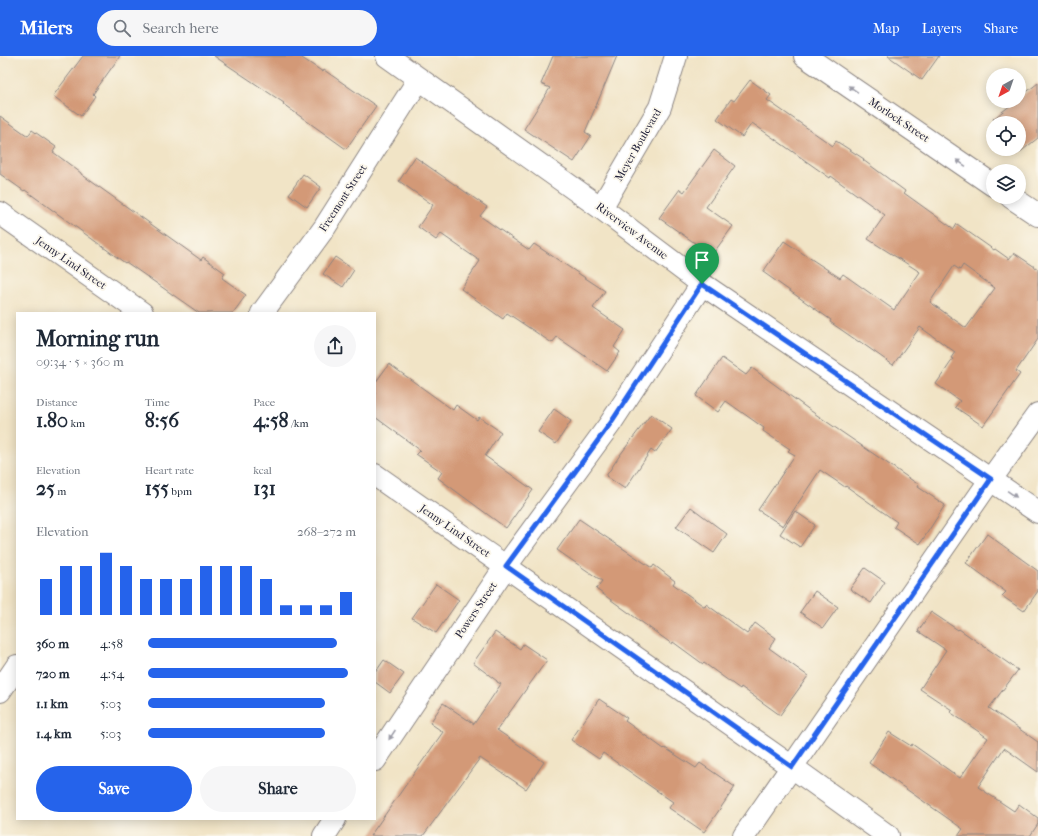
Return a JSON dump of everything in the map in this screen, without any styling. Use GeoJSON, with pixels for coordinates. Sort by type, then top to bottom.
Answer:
{"type":"FeatureCollection","features":[{"type":"Feature","properties":{"kind":"street","name":"Riverview Avenue"},"geometry":{"type":"LineString","coordinates":[[387,56],[601,208],[702,284],[1038,512]]}},
{"type":"Feature","properties":{"kind":"street","name":"Meyer Boulevard"},"geometry":{"type":"LineString","coordinates":[[601,208],[660,107],[676,56]]}},
{"type":"Feature","properties":{"kind":"street","name":"Morlock Street"},"geometry":{"type":"LineString","coordinates":[[805,56],[986,179]]}},
{"type":"Feature","properties":{"kind":"street","name":"Freemont Street"},"geometry":{"type":"LineString","coordinates":[[263,312],[325,227],[419,79]]}},
{"type":"Feature","properties":{"kind":"street"},"geometry":{"type":"LineString","coordinates":[[1022,204],[1038,215]]}},
{"type":"Feature","properties":{"kind":"street","name":"Jenny Lind Street"},"geometry":{"type":"LineString","coordinates":[[0,213],[141,312]]}},
{"type":"Feature","properties":{"kind":"street","name":"Powers Street"},"geometry":{"type":"LineString","coordinates":[[376,758],[506,566],[610,424],[702,284]]}},
{"type":"Feature","properties":{"kind":"street"},"geometry":{"type":"LineString","coordinates":[[744,836],[991,479],[1038,414]]}},
{"type":"Feature","properties":{"kind":"street","name":"Jenny Lind Street"},"geometry":{"type":"LineString","coordinates":[[376,476],[888,836]]}},
{"type":"Feature","properties":{"kind":"street"},"geometry":{"type":"LineString","coordinates":[[0,691],[16,667]]}},
{"type":"Feature","properties":{"kind":"street"},"geometry":{"type":"LineString","coordinates":[[324,836],[334,820]]}},
{"type":"Feature","properties":{"kind":"building"},"geometry":{"type":"Polygon","coordinates":[[[83,56],[120,56],[93,94],[95,96],[81,116],[53,96],[83,56]]]}},
{"type":"Feature","properties":{"kind":"building"},"geometry":{"type":"Polygon","coordinates":[[[214,56],[299,56],[323,72],[324,70],[376,106],[346,149],[283,104],[284,103],[214,56]]]}},
{"type":"Feature","properties":{"kind":"building"},"geometry":{"type":"Polygon","coordinates":[[[553,56],[617,56],[585,132],[591,136],[574,162],[524,129],[550,88],[541,84],[553,56]]]}},
{"type":"Feature","properties":{"kind":"building"},"geometry":{"type":"Polygon","coordinates":[[[888,56],[939,56],[922,80],[888,56]]]}},
{"type":"Feature","properties":{"kind":"building"},"geometry":{"type":"Polygon","coordinates":[[[750,80],[771,95],[767,100],[833,146],[836,141],[864,159],[863,160],[905,191],[904,193],[954,229],[957,224],[1009,259],[1014,253],[1038,269],[1038,339],[1016,371],[1020,374],[983,426],[955,407],[960,401],[936,384],[953,359],[951,358],[955,352],[920,327],[893,365],[830,322],[831,320],[763,272],[784,241],[840,278],[843,274],[894,310],[920,272],[868,239],[885,215],[831,176],[830,178],[752,123],[742,137],[717,119],[731,99],[734,101],[750,80]],[[963,265],[960,270],[954,266],[930,302],[966,328],[995,288],[963,265]]]}},
{"type":"Feature","properties":{"kind":"building"},"geometry":{"type":"Polygon","coordinates":[[[1038,83],[1038,138],[1026,147],[1026,116],[997,116],[1007,108],[1026,108],[1026,92],[1038,83]]]}},
{"type":"Feature","properties":{"kind":"building"},"geometry":{"type":"Polygon","coordinates":[[[0,116],[28,136],[32,130],[56,147],[53,152],[81,174],[201,260],[203,257],[225,273],[222,278],[246,295],[234,312],[198,312],[126,262],[125,263],[25,190],[24,191],[0,174],[0,116]]]}},
{"type":"Feature","properties":{"kind":"building"},"geometry":{"type":"Polygon","coordinates":[[[714,150],[735,166],[706,207],[733,226],[712,255],[659,218],[680,189],[684,192],[714,150]]]}},
{"type":"Feature","properties":{"kind":"building"},"geometry":{"type":"Polygon","coordinates":[[[415,157],[487,207],[480,216],[529,250],[534,244],[605,291],[593,308],[625,330],[614,347],[620,352],[607,371],[557,337],[552,343],[507,313],[503,319],[461,289],[480,261],[441,234],[436,240],[418,227],[433,205],[399,181],[415,157]]]}},
{"type":"Feature","properties":{"kind":"building"},"geometry":{"type":"Polygon","coordinates":[[[303,174],[321,187],[307,207],[289,194],[303,174]]]}},
{"type":"Feature","properties":{"kind":"building"},"geometry":{"type":"Polygon","coordinates":[[[335,257],[354,270],[343,287],[323,274],[335,257]]]}},
{"type":"Feature","properties":{"kind":"building"},"geometry":{"type":"Polygon","coordinates":[[[722,358],[746,375],[752,368],[811,411],[919,485],[918,487],[945,505],[920,544],[894,527],[897,522],[846,486],[845,487],[820,470],[783,526],[758,510],[795,455],[788,451],[790,449],[763,431],[764,428],[726,401],[718,412],[696,396],[722,358]]]}},
{"type":"Feature","properties":{"kind":"building"},"geometry":{"type":"Polygon","coordinates":[[[389,364],[453,410],[456,405],[477,420],[479,417],[501,432],[485,456],[533,490],[506,528],[438,478],[442,472],[416,454],[420,450],[376,418],[376,382],[389,364]]]}},
{"type":"Feature","properties":{"kind":"building"},"geometry":{"type":"Polygon","coordinates":[[[554,409],[571,421],[556,444],[538,432],[554,409]]]}},
{"type":"Feature","properties":{"kind":"building"},"geometry":{"type":"Polygon","coordinates":[[[651,414],[672,429],[655,453],[651,450],[625,489],[606,476],[651,414]]]}},
{"type":"Feature","properties":{"kind":"building"},"geometry":{"type":"Polygon","coordinates":[[[691,507],[727,534],[714,553],[676,527],[691,507]]]}},
{"type":"Feature","properties":{"kind":"building"},"geometry":{"type":"Polygon","coordinates":[[[795,511],[815,525],[800,547],[780,534],[795,511]]]}},
{"type":"Feature","properties":{"kind":"building"},"geometry":{"type":"Polygon","coordinates":[[[579,519],[652,568],[654,565],[675,581],[673,584],[705,607],[706,604],[747,634],[755,623],[776,638],[769,648],[808,676],[780,715],[741,687],[740,689],[704,663],[703,664],[673,642],[672,644],[596,589],[602,581],[557,550],[579,519]]]}},
{"type":"Feature","properties":{"kind":"building"},"geometry":{"type":"Polygon","coordinates":[[[987,534],[1038,571],[1038,591],[1024,611],[1002,596],[1006,592],[966,563],[987,534]]]}},
{"type":"Feature","properties":{"kind":"building"},"geometry":{"type":"Polygon","coordinates":[[[865,568],[885,582],[871,603],[850,589],[865,568]]]}},
{"type":"Feature","properties":{"kind":"building"},"geometry":{"type":"Polygon","coordinates":[[[436,584],[459,600],[436,633],[412,618],[436,584]]]}},
{"type":"Feature","properties":{"kind":"building"},"geometry":{"type":"Polygon","coordinates":[[[815,591],[838,607],[823,628],[800,612],[815,591]]]}},
{"type":"Feature","properties":{"kind":"building"},"geometry":{"type":"Polygon","coordinates":[[[931,612],[958,630],[959,629],[1018,670],[989,708],[1038,742],[1038,772],[1004,748],[978,787],[1014,811],[1019,804],[1038,818],[1038,824],[1030,836],[958,836],[963,829],[869,763],[889,732],[911,746],[912,744],[960,778],[988,738],[950,712],[952,710],[920,689],[946,650],[918,631],[931,612]]]}},
{"type":"Feature","properties":{"kind":"building"},"geometry":{"type":"Polygon","coordinates":[[[495,632],[520,649],[523,644],[547,660],[497,730],[544,762],[526,789],[480,758],[423,836],[370,836],[443,732],[430,723],[443,703],[474,724],[501,684],[473,663],[495,632]]]}},
{"type":"Feature","properties":{"kind":"building"},"geometry":{"type":"Polygon","coordinates":[[[384,660],[404,674],[390,693],[376,683],[376,672],[384,660]]]}},
{"type":"Feature","properties":{"kind":"building"},"geometry":{"type":"Polygon","coordinates":[[[599,699],[627,718],[625,721],[664,749],[665,748],[696,768],[700,763],[735,787],[704,832],[669,808],[673,802],[603,753],[599,759],[571,740],[599,699]]]}},
{"type":"Feature","properties":{"kind":"route"},"geometry":{"type":"LineString","coordinates":[[702,284],[991,479],[792,767],[506,566],[610,424],[702,284]]}}]}
